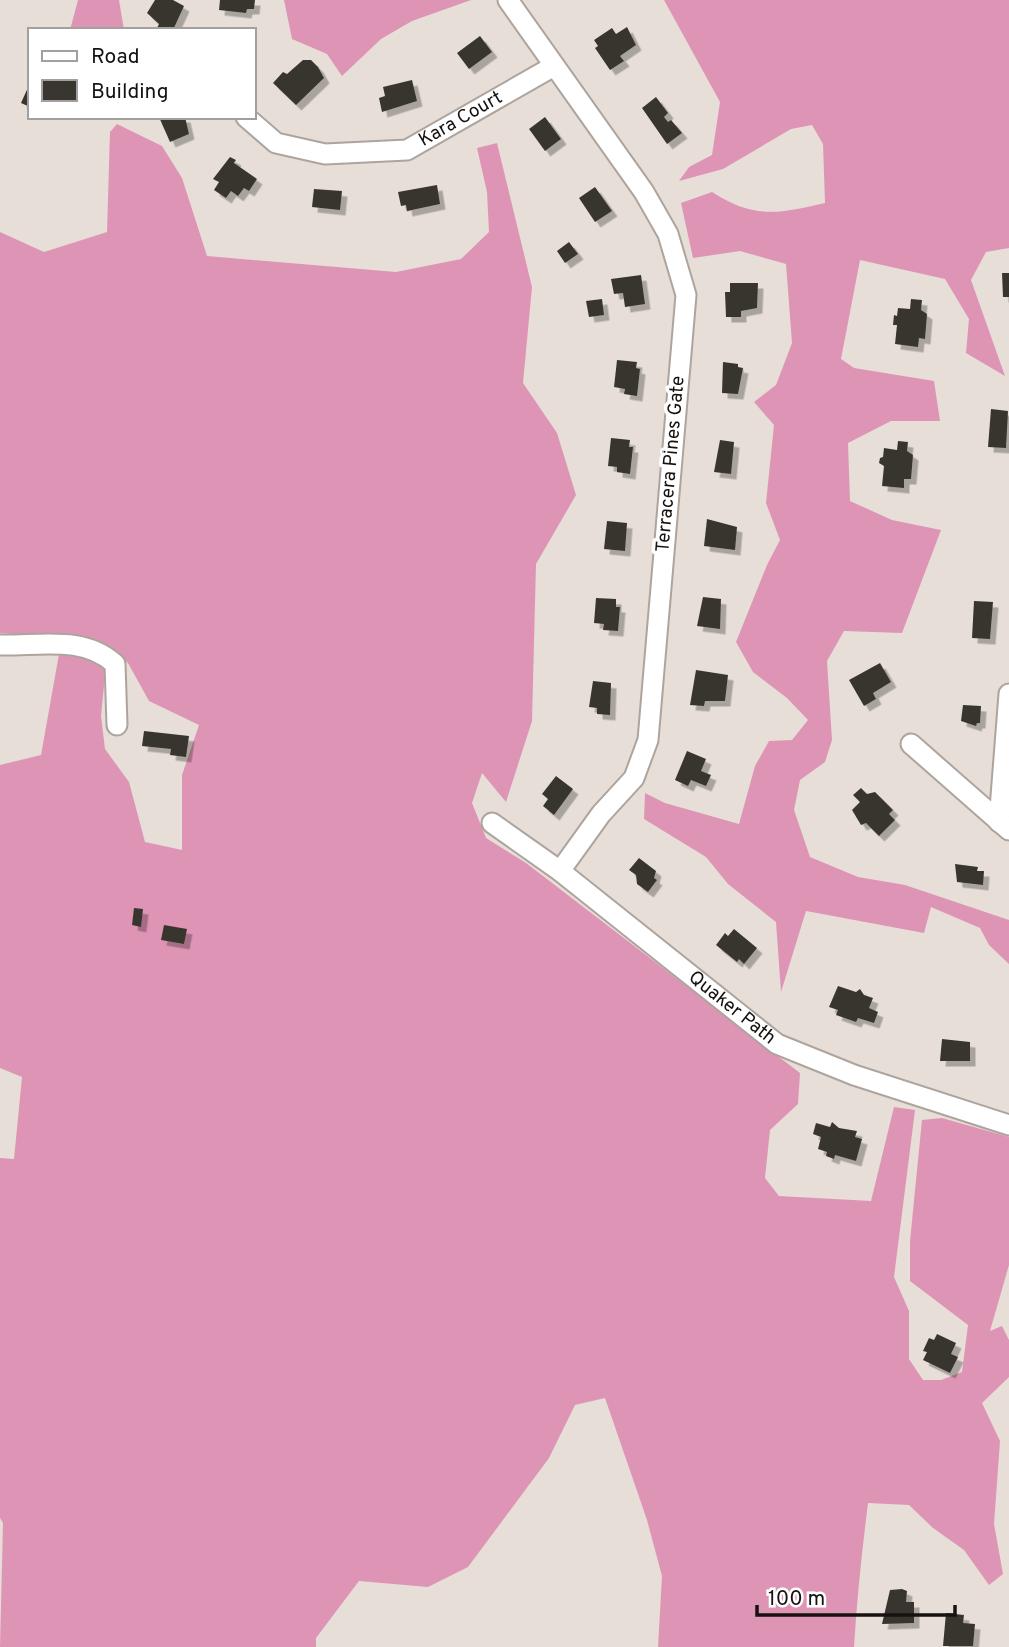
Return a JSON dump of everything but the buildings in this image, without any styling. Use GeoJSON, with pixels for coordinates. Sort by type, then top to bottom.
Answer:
{"type":"FeatureCollection","features":[{"type":"Feature","properties":{"kind":"street","name":"Terracera Pines Gate"},"geometry":{"type":"LineString","coordinates":[[508,0],[645,192],[668,234],[686,295],[648,740],[634,778],[601,814],[560,871]]}},
{"type":"Feature","properties":{"kind":"street","name":"Kara Court"},"geometry":{"type":"LineString","coordinates":[[248,119],[276,143],[325,154],[407,150],[554,66]]}},
{"type":"Feature","properties":{"kind":"street"},"geometry":{"type":"LineString","coordinates":[[0,645],[53,643],[86,647],[103,653],[115,664],[117,725]]}},
{"type":"Feature","properties":{"kind":"street"},"geometry":{"type":"LineString","coordinates":[[1004,826],[1009,694]]}},
{"type":"Feature","properties":{"kind":"street"},"geometry":{"type":"LineString","coordinates":[[911,744],[1004,826]]}},
{"type":"Feature","properties":{"kind":"street","name":"Quaker Path"},"geometry":{"type":"LineString","coordinates":[[492,823],[560,871],[777,1044],[854,1075],[1009,1125]]}},
{"type":"Feature","properties":{"kind":"shaded area"},"geometry":{"type":"Polygon","coordinates":[[[78,0],[119,0],[124,28],[71,28],[78,0]]]}},
{"type":"Feature","properties":{"kind":"shaded area"},"geometry":{"type":"Polygon","coordinates":[[[284,0],[471,0],[412,21],[381,39],[342,76],[327,54],[292,39],[284,0]]]}},
{"type":"Feature","properties":{"kind":"shaded area"},"geometry":{"type":"Polygon","coordinates":[[[664,0],[1009,0],[1009,248],[986,252],[971,280],[1005,376],[966,353],[969,319],[945,279],[860,260],[841,359],[854,368],[934,381],[940,421],[891,421],[848,443],[850,501],[892,520],[941,530],[902,633],[844,631],[827,661],[832,740],[825,762],[800,780],[794,810],[810,857],[858,877],[905,885],[1009,920],[1009,964],[989,945],[980,928],[931,907],[924,933],[806,911],[781,992],[776,922],[728,884],[706,857],[644,819],[645,793],[665,803],[739,824],[755,766],[769,741],[792,740],[808,720],[787,698],[753,672],[736,642],[780,540],[766,503],[774,425],[754,402],[776,385],[792,343],[786,264],[740,251],[693,258],[681,203],[712,192],[741,207],[767,212],[825,203],[823,144],[812,125],[791,129],[723,169],[679,181],[689,167],[712,155],[720,102],[664,0]]]}},
{"type":"Feature","properties":{"kind":"shaded area"},"geometry":{"type":"Polygon","coordinates":[[[117,124],[162,146],[182,178],[207,256],[396,272],[461,259],[489,232],[487,192],[477,148],[497,143],[532,287],[523,383],[557,433],[576,495],[536,564],[532,721],[506,802],[482,773],[472,803],[486,838],[526,863],[800,1073],[798,1104],[770,1130],[765,1178],[779,1196],[871,1201],[894,1107],[915,1110],[894,1277],[909,1311],[909,1359],[923,1380],[941,1380],[962,1372],[968,1325],[910,1281],[910,1241],[922,1120],[942,1118],[1009,1137],[1009,1265],[990,1331],[1002,1326],[1009,1340],[1009,1377],[982,1403],[1000,1441],[994,1524],[1003,1574],[989,1585],[964,1550],[933,1528],[909,1505],[868,1503],[854,1647],[658,1647],[662,1576],[647,1520],[605,1398],[575,1405],[549,1458],[468,1567],[428,1587],[359,1581],[316,1638],[316,1647],[0,1647],[3,1523],[0,1518],[0,1158],[14,1159],[22,1077],[0,1068],[0,765],[41,755],[59,654],[86,655],[106,665],[101,716],[105,749],[129,782],[145,842],[182,850],[182,775],[199,725],[149,701],[128,663],[100,641],[0,633],[0,232],[44,252],[107,232],[110,132],[117,124]]]}}]}
